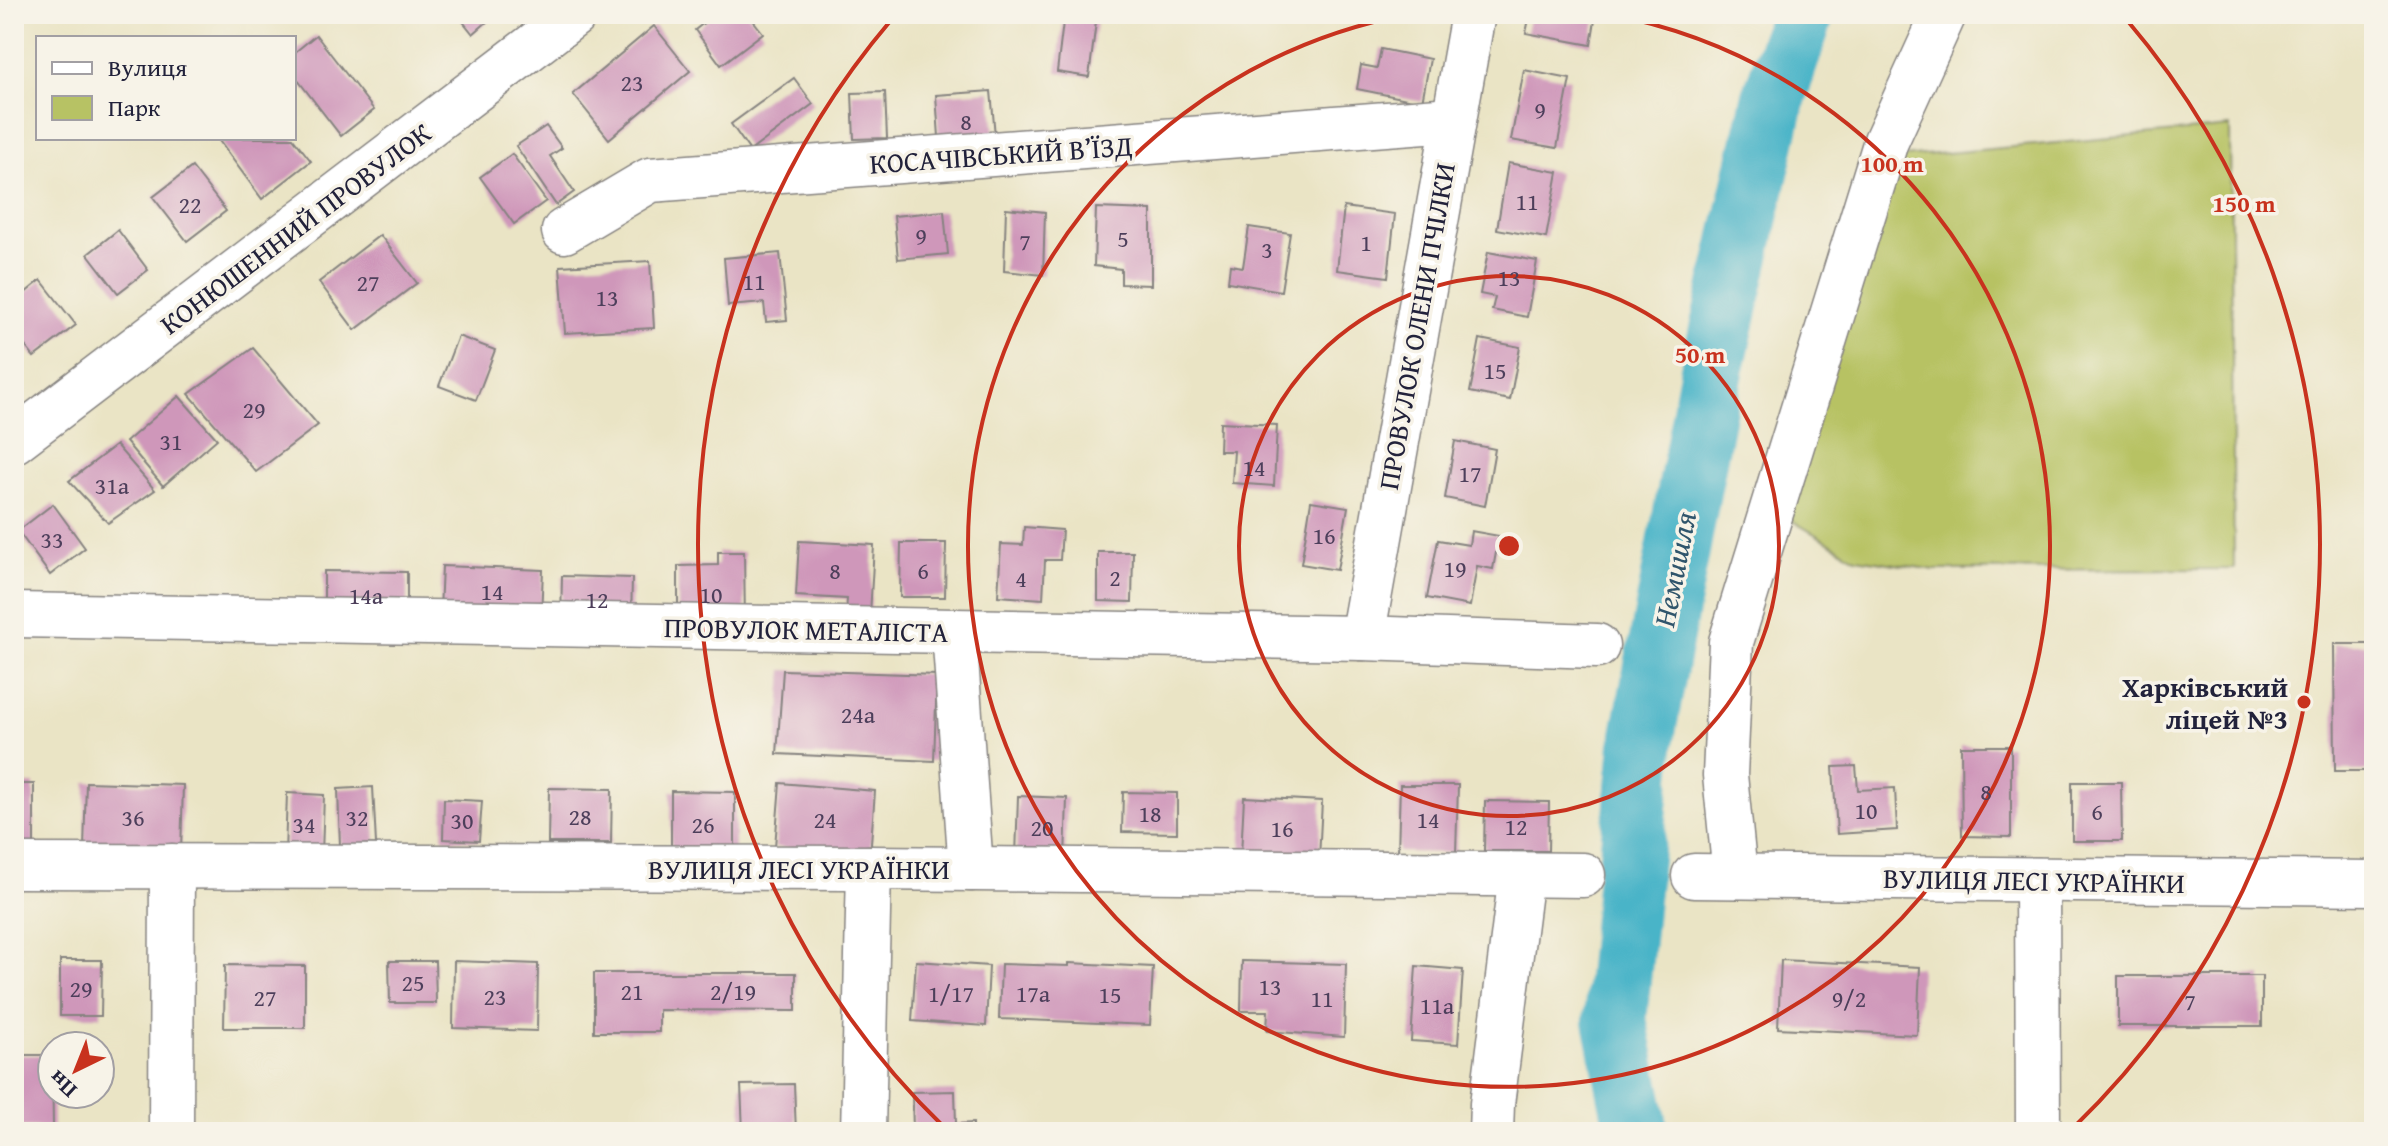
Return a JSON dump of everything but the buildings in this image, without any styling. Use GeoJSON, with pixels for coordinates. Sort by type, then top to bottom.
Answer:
{"type":"FeatureCollection","features":[{"type":"Feature","properties":{"kind":"street","name":"КОНЮШЕННИЙ ПРОВУЛОК"},"geometry":{"type":"LineString","coordinates":[[14,441],[575,14]]}},
{"type":"Feature","properties":{"kind":"street","name":"ПРОВУЛОК ОЛЕНИ ПЧІЛКИ"},"geometry":{"type":"LineString","coordinates":[[1362,638],[1473,14]]}},
{"type":"Feature","properties":{"kind":"street","name":"ВУЛИЦЯ ЛЕСІ УКРАЇНКИ"},"geometry":{"type":"LineString","coordinates":[[1944,14],[1886,141],[1731,642],[1725,775],[1715,876],[2374,883]]}},
{"type":"Feature","properties":{"kind":"street","name":"КОСАЧІВСЬКИЙ В’ЇЗД"},"geometry":{"type":"LineString","coordinates":[[564,231],[650,180],[1452,119]]}},
{"type":"Feature","properties":{"kind":"street","name":"ПРОВУЛОК МЕТАЛІСТА"},"geometry":{"type":"LineString","coordinates":[[14,615],[1362,638],[1597,646]]}},
{"type":"Feature","properties":{"kind":"street"},"geometry":{"type":"LineString","coordinates":[[954,631],[971,869]]}},
{"type":"Feature","properties":{"kind":"street","name":"ВУЛИЦЯ ЛЕСІ УКРАЇНКИ"},"geometry":{"type":"LineString","coordinates":[[14,866],[869,868],[1583,875]]}},
{"type":"Feature","properties":{"kind":"street"},"geometry":{"type":"LineString","coordinates":[[171,1132],[172,866]]}},
{"type":"Feature","properties":{"kind":"street"},"geometry":{"type":"LineString","coordinates":[[863,1132],[869,868]]}},
{"type":"Feature","properties":{"kind":"street"},"geometry":{"type":"LineString","coordinates":[[1491,1132],[1521,875]]}},
{"type":"Feature","properties":{"kind":"street"},"geometry":{"type":"LineString","coordinates":[[2037,880],[2038,1132]]}},
{"type":"Feature","properties":{"kind":"green space"},"geometry":{"type":"Polygon","coordinates":[[[2230,127],[2234,569],[1935,570],[1856,558],[1772,509],[1881,159],[2230,127]]]}},
{"type":"Feature","properties":{"kind":"waterway","name":"Немишля"},"geometry":{"type":"LineString","coordinates":[[1637,1132],[1615,1020],[1643,736],[1711,375],[1773,101],[1802,14]]}},
{"type":"Feature","properties":{"kind":"place","name":"Харківський ліцей №3"},"geometry":{"type":"Point","coordinates":[2304,702]}}]}
